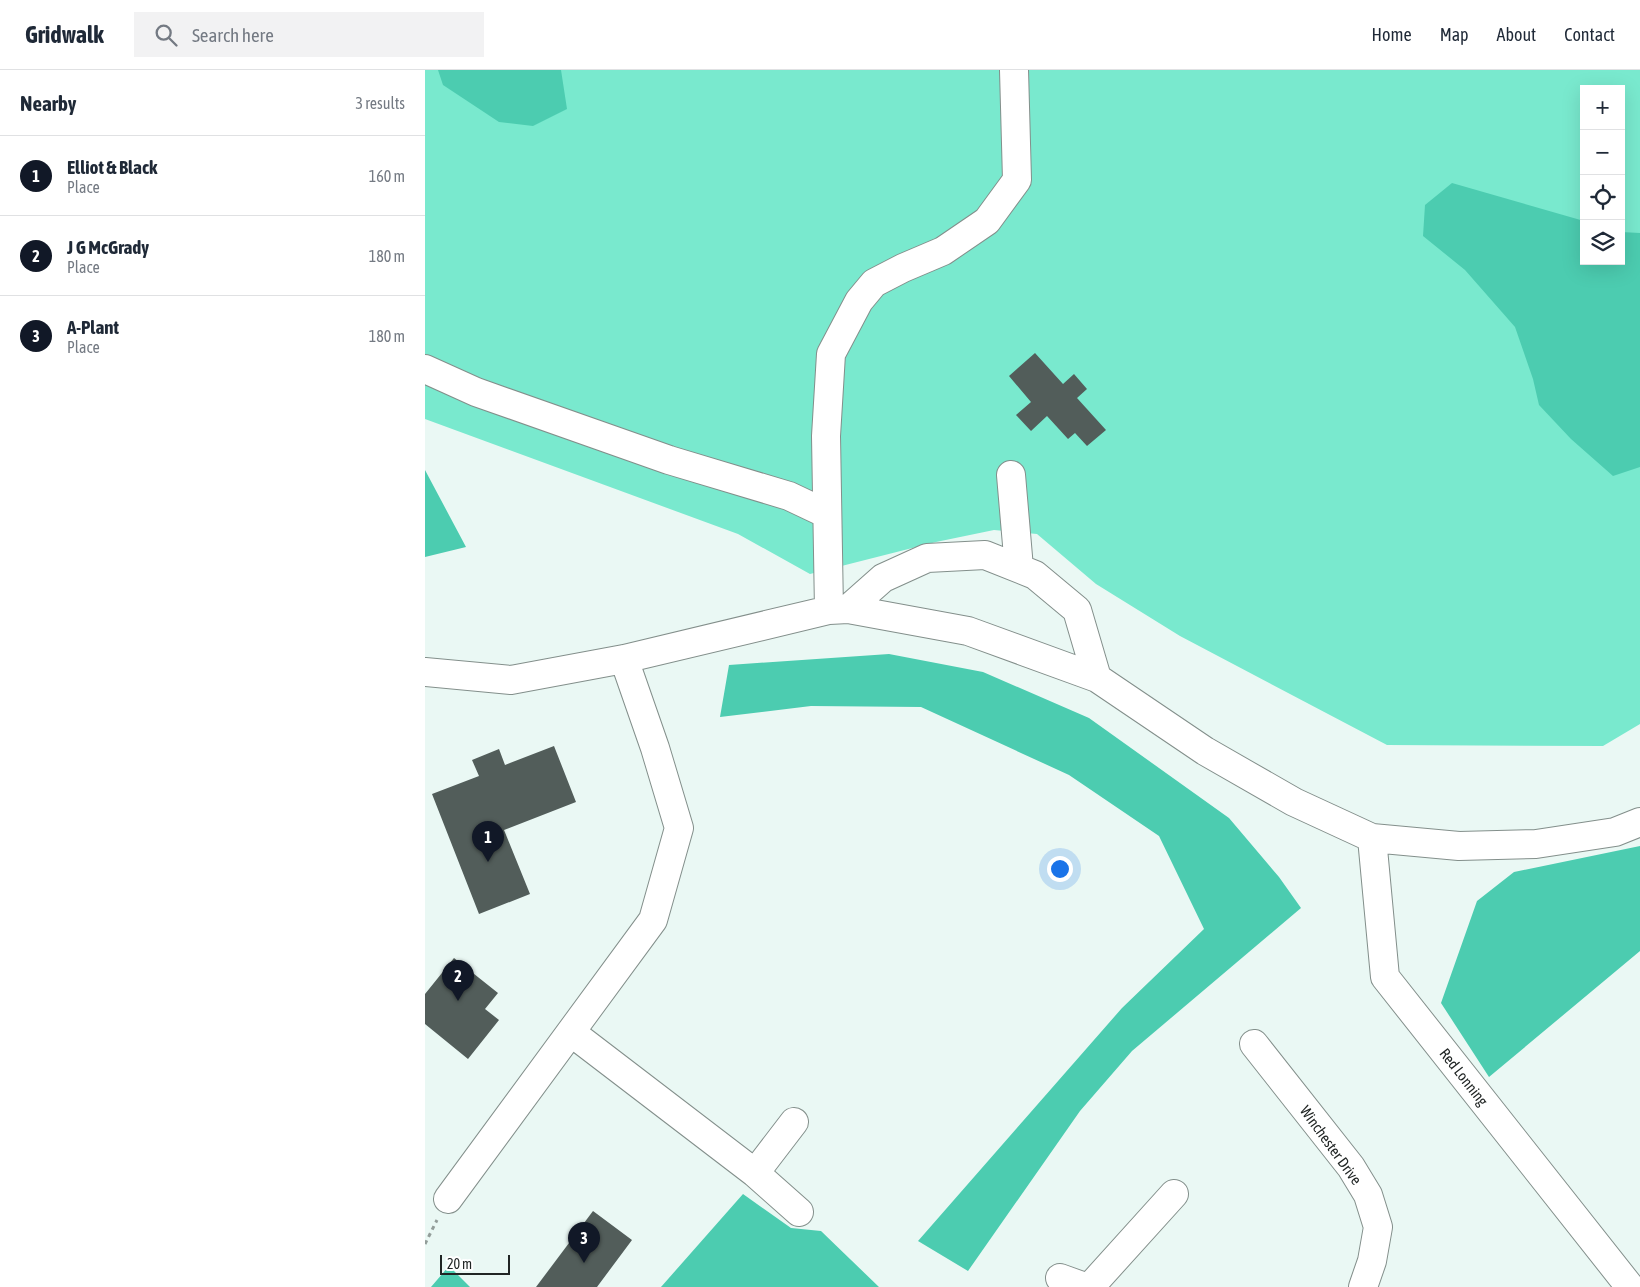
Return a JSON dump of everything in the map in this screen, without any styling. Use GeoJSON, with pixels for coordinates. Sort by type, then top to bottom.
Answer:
{"type":"FeatureCollection","features":[{"type":"Feature","properties":{"kind":"street"},"geometry":{"type":"LineString","coordinates":[[838,610],[827,514],[826,436],[831,354],[859,301],[873,283],[943,251],[987,221],[1017,180],[1013,70]]}},
{"type":"Feature","properties":{"kind":"street"},"geometry":{"type":"LineString","coordinates":[[425,369],[476,392],[669,460],[789,496],[827,514]]}},
{"type":"Feature","properties":{"kind":"street"},"geometry":{"type":"LineString","coordinates":[[1011,475],[1019,568]]}},
{"type":"Feature","properties":{"kind":"street"},"geometry":{"type":"LineString","coordinates":[[838,610],[883,578],[927,558],[985,555],[1035,575],[1077,610],[1097,678]]}},
{"type":"Feature","properties":{"kind":"street"},"geometry":{"type":"LineString","coordinates":[[425,672],[511,680],[624,658],[838,610],[968,631],[1097,678],[1205,751],[1294,802],[1373,838],[1459,846],[1536,844],[1615,832],[1640,822]]}},
{"type":"Feature","properties":{"kind":"street"},"geometry":{"type":"LineString","coordinates":[[448,1199],[653,920],[679,828],[655,748],[624,658]]}},
{"type":"Feature","properties":{"kind":"street","name":"Red Lonning"},"geometry":{"type":"LineString","coordinates":[[1373,838],[1385,977],[1630,1287]]}},
{"type":"Feature","properties":{"kind":"street"},"geometry":{"type":"LineString","coordinates":[[572,1032],[755,1173],[799,1212]]}},
{"type":"Feature","properties":{"kind":"street","name":"Winchester Drive"},"geometry":{"type":"LineString","coordinates":[[1254,1044],[1351,1167],[1367,1195],[1377,1227],[1372,1261],[1363,1287]]}},
{"type":"Feature","properties":{"kind":"street"},"geometry":{"type":"LineString","coordinates":[[755,1173],[794,1122]]}},
{"type":"Feature","properties":{"kind":"street"},"geometry":{"type":"LineString","coordinates":[[1090,1287],[1175,1194]]}},
{"type":"Feature","properties":{"kind":"street"},"geometry":{"type":"LineString","coordinates":[[1059,1278],[1085,1287]]}},
{"type":"Feature","properties":{"kind":"green space"},"geometry":{"type":"Polygon","coordinates":[[[425,70],[1640,70],[1640,724],[1603,746],[1387,745],[1180,636],[1096,584],[1037,534],[994,530],[936,542],[810,574],[738,534],[425,419],[425,70]]]}},
{"type":"Feature","properties":{"kind":"green space"},"geometry":{"type":"Polygon","coordinates":[[[438,70],[561,70],[567,109],[533,126],[499,122],[443,85],[438,70]]]}},
{"type":"Feature","properties":{"kind":"green space"},"geometry":{"type":"Polygon","coordinates":[[[1452,183],[1580,220],[1580,265],[1625,265],[1625,232],[1640,233],[1640,467],[1613,476],[1571,439],[1539,405],[1533,379],[1515,327],[1465,270],[1423,236],[1425,205],[1452,183]]]}},
{"type":"Feature","properties":{"kind":"green space"},"geometry":{"type":"Polygon","coordinates":[[[425,470],[466,547],[425,557],[425,470]]]}},
{"type":"Feature","properties":{"kind":"green space"},"geometry":{"type":"Polygon","coordinates":[[[889,654],[983,672],[1089,718],[1229,818],[1279,877],[1301,908],[1132,1051],[1080,1111],[968,1271],[918,1241],[1122,1008],[1204,929],[1159,836],[1069,775],[921,707],[811,706],[720,717],[729,665],[889,654]]]}},
{"type":"Feature","properties":{"kind":"green space"},"geometry":{"type":"Polygon","coordinates":[[[1640,846],[1640,951],[1489,1077],[1441,1003],[1477,901],[1514,872],[1640,846]]]}},
{"type":"Feature","properties":{"kind":"green space"},"geometry":{"type":"Polygon","coordinates":[[[743,1194],[791,1228],[821,1231],[879,1287],[661,1287],[743,1194]]]}},
{"type":"Feature","properties":{"kind":"green space"},"geometry":{"type":"Polygon","coordinates":[[[449,1266],[470,1287],[431,1287],[449,1266]]]}},
{"type":"Feature","properties":{"kind":"building"},"geometry":{"type":"Polygon","coordinates":[[[1035,353],[1063,384],[1074,374],[1087,389],[1077,398],[1106,430],[1087,446],[1075,433],[1068,439],[1047,416],[1031,431],[1016,415],[1031,402],[1009,376],[1035,353]]]}},
{"type":"Feature","properties":{"kind":"building"},"geometry":{"type":"Polygon","coordinates":[[[554,746],[576,802],[504,830],[530,894],[479,914],[432,794],[479,776],[472,760],[499,749],[505,765],[554,746]]]}},
{"type":"Feature","properties":{"kind":"building"},"geometry":{"type":"Polygon","coordinates":[[[454,958],[498,993],[485,1009],[499,1020],[468,1059],[425,1024],[425,994],[454,958]]]}},
{"type":"Feature","properties":{"kind":"building"},"geometry":{"type":"Polygon","coordinates":[[[593,1211],[632,1240],[597,1287],[536,1287],[593,1211]]]}},
{"type":"Feature","properties":{"kind":"place","name":"Elliot & Black"},"geometry":{"type":"Point","coordinates":[488,862]}},
{"type":"Feature","properties":{"kind":"place","name":"J G McGrady"},"geometry":{"type":"Point","coordinates":[458,1001]}},
{"type":"Feature","properties":{"kind":"place","name":"A-Plant"},"geometry":{"type":"Point","coordinates":[584,1263]}}]}
